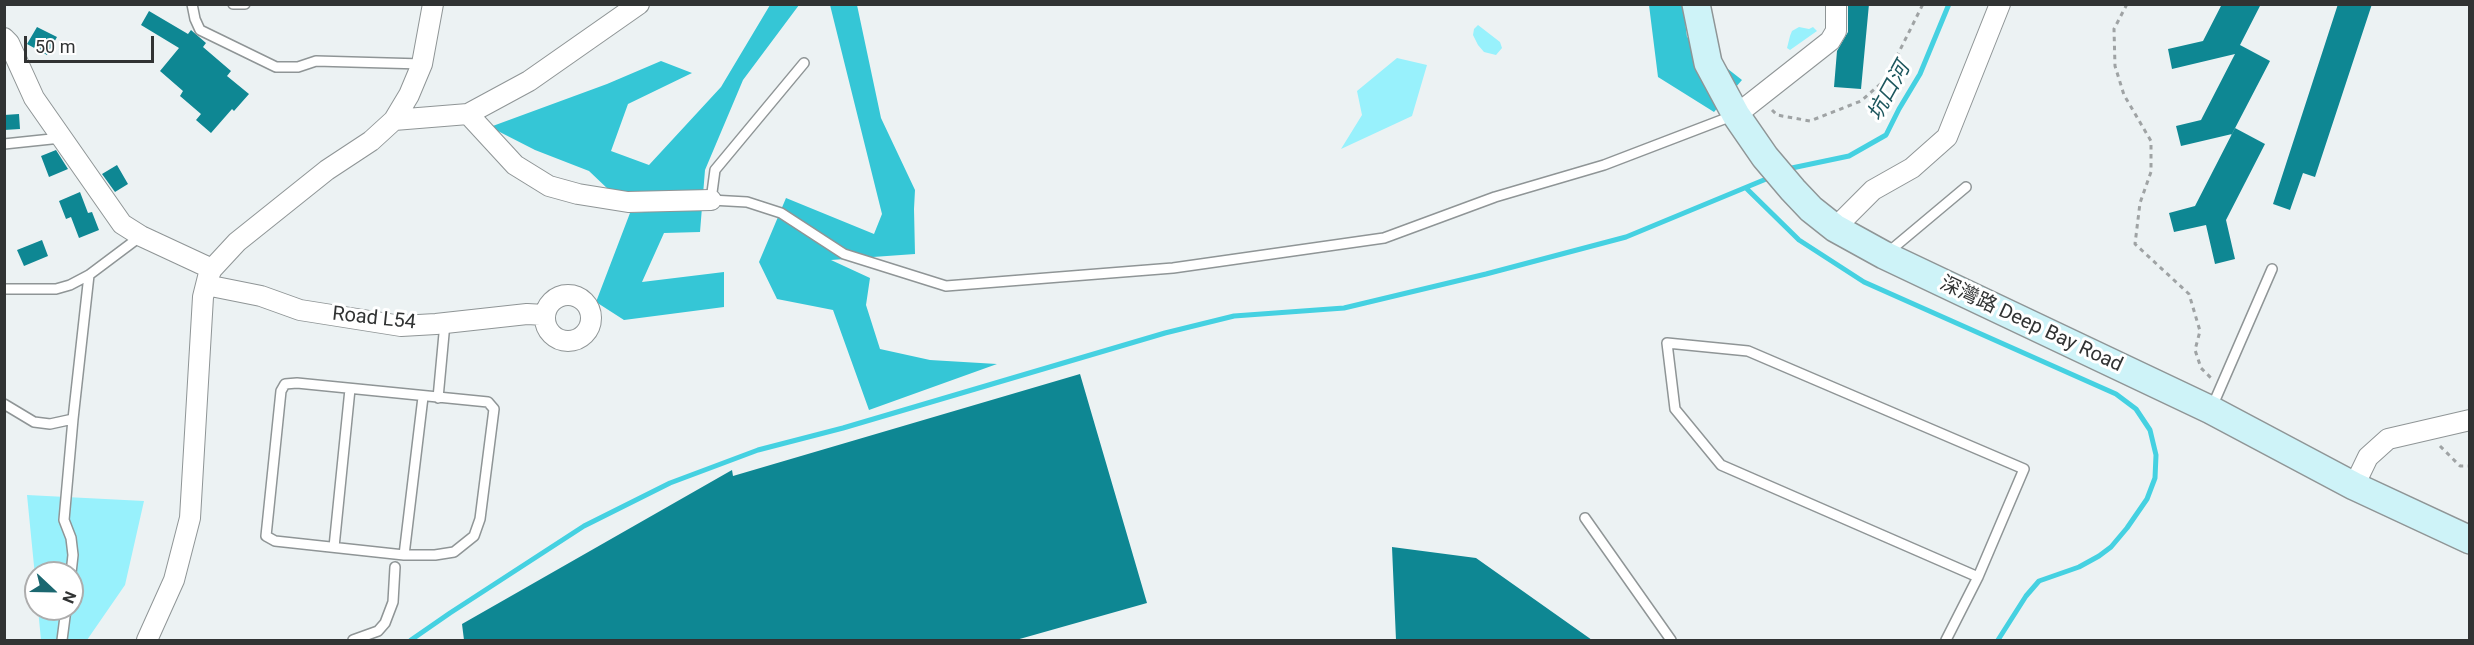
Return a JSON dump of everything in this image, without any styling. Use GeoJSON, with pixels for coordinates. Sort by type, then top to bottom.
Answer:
{"type":"FeatureCollection","features":[{"type":"Feature","properties":{"kind":"street"},"geometry":{"type":"LineString","coordinates":[[147,640],[174,580],[190,518],[209,277],[237,242],[327,170],[371,141],[394,120],[409,95],[422,64],[433,4]]}},
{"type":"Feature","properties":{"kind":"street"},"geometry":{"type":"LineString","coordinates":[[394,120],[468,114],[529,81],[639,4]]}},
{"type":"Feature","properties":{"kind":"street","name":"深灣路 Deep Bay Road"},"geometry":{"type":"LineString","coordinates":[[1696,4],[1708,63],[1736,115],[1765,157],[1793,190],[1811,209],[1836,228],[1884,255],[2216,399],[2354,486],[2469,540]]}},
{"type":"Feature","properties":{"kind":"street"},"geometry":{"type":"LineString","coordinates":[[1736,115],[1834,37],[1836,4]]}},
{"type":"Feature","properties":{"kind":"street"},"geometry":{"type":"LineString","coordinates":[[1836,228],[1874,190],[1912,168],[1947,137],[2000,4]]}},
{"type":"Feature","properties":{"kind":"street","name":"Road L54"},"geometry":{"type":"LineString","coordinates":[[4,38],[9,43],[34,98],[122,224],[209,277],[300,310],[401,326],[527,314],[545,315]]}},
{"type":"Feature","properties":{"kind":"street"},"geometry":{"type":"LineString","coordinates":[[468,114],[515,165],[549,186],[578,194],[628,202],[711,200]]}},
{"type":"Feature","properties":{"kind":"street"},"geometry":{"type":"LineString","coordinates":[[2354,486],[2368,457],[2388,439],[2469,420]]}},
{"type":"Feature","properties":{"kind":"lane"},"geometry":{"type":"LineString","coordinates":[[192,4],[200,30],[276,67],[298,67],[316,61],[422,64]]}},
{"type":"Feature","properties":{"kind":"lane"},"geometry":{"type":"LineString","coordinates":[[233,4],[245,4]]}},
{"type":"Feature","properties":{"kind":"lane"},"geometry":{"type":"LineString","coordinates":[[804,63],[716,170],[711,200],[747,202],[781,213],[844,254],[946,286],[1173,268],[1384,238],[1495,197],[1604,165],[1736,115]]}},
{"type":"Feature","properties":{"kind":"lane"},"geometry":{"type":"LineString","coordinates":[[4,144],[61,138]]}},
{"type":"Feature","properties":{"kind":"lane"},"geometry":{"type":"LineString","coordinates":[[1884,255],[1966,187]]}},
{"type":"Feature","properties":{"kind":"lane"},"geometry":{"type":"LineString","coordinates":[[4,288],[56,289],[89,275],[141,236]]}},
{"type":"Feature","properties":{"kind":"lane"},"geometry":{"type":"LineString","coordinates":[[2216,399],[2272,269]]}},
{"type":"Feature","properties":{"kind":"lane"},"geometry":{"type":"LineString","coordinates":[[72,561],[71,538],[64,520],[89,275]]}},
{"type":"Feature","properties":{"kind":"lane"},"geometry":{"type":"LineString","coordinates":[[438,398],[445,323]]}},
{"type":"Feature","properties":{"kind":"lane"},"geometry":{"type":"LineString","coordinates":[[1946,640],[1978,577],[2024,469],[1748,351],[1667,343],[1675,409],[1720,465],[1978,577]]}},
{"type":"Feature","properties":{"kind":"lane"},"geometry":{"type":"LineString","coordinates":[[285,384],[423,397],[488,402],[494,409],[480,519],[474,536],[454,552],[435,555],[404,555],[275,541],[266,536],[281,391],[285,384]]}},
{"type":"Feature","properties":{"kind":"lane"},"geometry":{"type":"LineString","coordinates":[[334,547],[350,389]]}},
{"type":"Feature","properties":{"kind":"lane"},"geometry":{"type":"LineString","coordinates":[[404,555],[423,397]]}},
{"type":"Feature","properties":{"kind":"lane"},"geometry":{"type":"LineString","coordinates":[[4,404],[34,422],[50,424],[73,419]]}},
{"type":"Feature","properties":{"kind":"lane"},"geometry":{"type":"LineString","coordinates":[[1585,518],[1671,640]]}},
{"type":"Feature","properties":{"kind":"lane"},"geometry":{"type":"LineString","coordinates":[[353,640],[378,631],[385,623],[393,602],[395,567]]}},
{"type":"Feature","properties":{"kind":"lane"},"geometry":{"type":"LineString","coordinates":[[62,640],[64,621]]}},
{"type":"Feature","properties":{"kind":"path"},"geometry":{"type":"LineString","coordinates":[[1760,97],[1777,115],[1810,121],[1861,101],[1885,80],[1923,4]]}},
{"type":"Feature","properties":{"kind":"path"},"geometry":{"type":"LineString","coordinates":[[2127,4],[2114,29],[2115,66],[2124,95],[2151,141],[2151,172],[2140,203],[2135,244],[2189,294],[2199,331],[2195,350],[2200,368],[2216,399]]}},
{"type":"Feature","properties":{"kind":"path"},"geometry":{"type":"LineString","coordinates":[[2424,430],[2460,466],[2469,465]]}},
{"type":"Feature","properties":{"kind":"shaded area"},"geometry":{"type":"Polygon","coordinates":[[[770,5],[799,5],[743,80],[705,170],[700,232],[664,233],[642,282],[724,272],[724,307],[624,320],[596,302],[630,213],[659,211],[609,190],[589,171],[535,150],[490,127],[607,84],[661,61],[692,73],[628,104],[611,151],[649,165],[721,87],[770,5]]]}},
{"type":"Feature","properties":{"kind":"shaded area"},"geometry":{"type":"Polygon","coordinates":[[[830,5],[857,5],[881,118],[915,190],[915,254],[831,260],[870,278],[866,305],[880,349],[930,360],[997,364],[869,410],[833,310],[777,299],[759,262],[786,198],[874,234],[882,214],[830,5]]]}},
{"type":"Feature","properties":{"kind":"shaded area"},"geometry":{"type":"Polygon","coordinates":[[[1649,5],[1683,5],[1687,37],[1742,80],[1714,112],[1658,77],[1649,5]]]}},
{"type":"Feature","properties":{"kind":"shaded area"},"geometry":{"type":"Polygon","coordinates":[[[1478,25],[1500,42],[1502,48],[1496,55],[1484,52],[1478,45],[1473,35],[1478,25]]]}},
{"type":"Feature","properties":{"kind":"shaded area"},"geometry":{"type":"Polygon","coordinates":[[[1799,27],[1809,29],[1813,27],[1817,31],[1790,50],[1787,48],[1790,36],[1792,31],[1799,27]]]}},
{"type":"Feature","properties":{"kind":"shaded area"},"geometry":{"type":"Polygon","coordinates":[[[1397,58],[1427,65],[1412,116],[1341,149],[1362,115],[1357,91],[1397,58]]]}},
{"type":"Feature","properties":{"kind":"shaded area"},"geometry":{"type":"Polygon","coordinates":[[[27,495],[144,501],[125,585],[87,640],[41,640],[39,621],[84,621],[84,561],[34,561],[27,495]]]}},
{"type":"Feature","properties":{"kind":"building"},"geometry":{"type":"Polygon","coordinates":[[[1848,4],[1869,4],[1861,89],[1834,87],[1837,51],[1848,32],[1848,4]]]}},
{"type":"Feature","properties":{"kind":"building"},"geometry":{"type":"Polygon","coordinates":[[[2222,4],[2261,4],[2240,45],[2270,61],[2232,134],[2181,146],[2176,126],[2201,120],[2235,54],[2172,69],[2168,49],[2203,41],[2222,4]]]}},
{"type":"Feature","properties":{"kind":"building"},"geometry":{"type":"Polygon","coordinates":[[[2338,4],[2372,4],[2315,177],[2303,173],[2290,210],[2273,204],[2338,4]]]}},
{"type":"Feature","properties":{"kind":"building"},"geometry":{"type":"Polygon","coordinates":[[[149,11],[188,34],[191,30],[206,43],[203,47],[231,71],[227,76],[249,94],[211,133],[196,120],[201,114],[180,96],[183,91],[160,71],[179,48],[141,25],[149,11]]]}},
{"type":"Feature","properties":{"kind":"building"},"geometry":{"type":"Polygon","coordinates":[[[37,27],[57,37],[47,55],[27,44],[37,27]]]}},
{"type":"Feature","properties":{"kind":"building"},"geometry":{"type":"Polygon","coordinates":[[[19,114],[20,129],[4,130],[4,115],[19,114]]]}},
{"type":"Feature","properties":{"kind":"building"},"geometry":{"type":"Polygon","coordinates":[[[2235,128],[2265,144],[2226,220],[2235,259],[2215,264],[2206,225],[2174,232],[2169,213],[2195,206],[2235,128]]]}},
{"type":"Feature","properties":{"kind":"building"},"geometry":{"type":"Polygon","coordinates":[[[56,150],[68,169],[49,177],[41,156],[56,150]]]}},
{"type":"Feature","properties":{"kind":"building"},"geometry":{"type":"Polygon","coordinates":[[[117,165],[128,184],[115,192],[102,174],[117,165]]]}},
{"type":"Feature","properties":{"kind":"building"},"geometry":{"type":"Polygon","coordinates":[[[80,192],[88,213],[92,212],[99,230],[79,238],[71,217],[66,219],[59,201],[80,192]]]}},
{"type":"Feature","properties":{"kind":"building"},"geometry":{"type":"Polygon","coordinates":[[[42,240],[48,256],[24,266],[17,250],[42,240]]]}},
{"type":"Feature","properties":{"kind":"building"},"geometry":{"type":"Polygon","coordinates":[[[1080,374],[1147,603],[1016,640],[464,640],[462,624],[732,470],[733,476],[1080,374]]]}},
{"type":"Feature","properties":{"kind":"building"},"geometry":{"type":"Polygon","coordinates":[[[1392,547],[1476,558],[1592,640],[1396,640],[1392,547]]]}},
{"type":"Feature","properties":{"kind":"waterway","name":"坑口河"},"geometry":{"type":"LineString","coordinates":[[1787,169],[1849,156],[1886,135],[1920,74],[1949,4]]}},
{"type":"Feature","properties":{"kind":"waterway"},"geometry":{"type":"LineString","coordinates":[[411,640],[584,526],[670,483],[758,450],[843,428],[1165,333],[1234,316],[1344,308],[1626,237],[1771,177]]}},
{"type":"Feature","properties":{"kind":"waterway"},"geometry":{"type":"LineString","coordinates":[[1746,188],[1799,240],[1864,282],[2116,394],[2136,409],[2150,430],[2156,455],[2155,478],[2147,499],[2127,528],[2111,547],[2099,556],[2079,567],[2039,581],[2026,596],[1998,640]]}}]}
